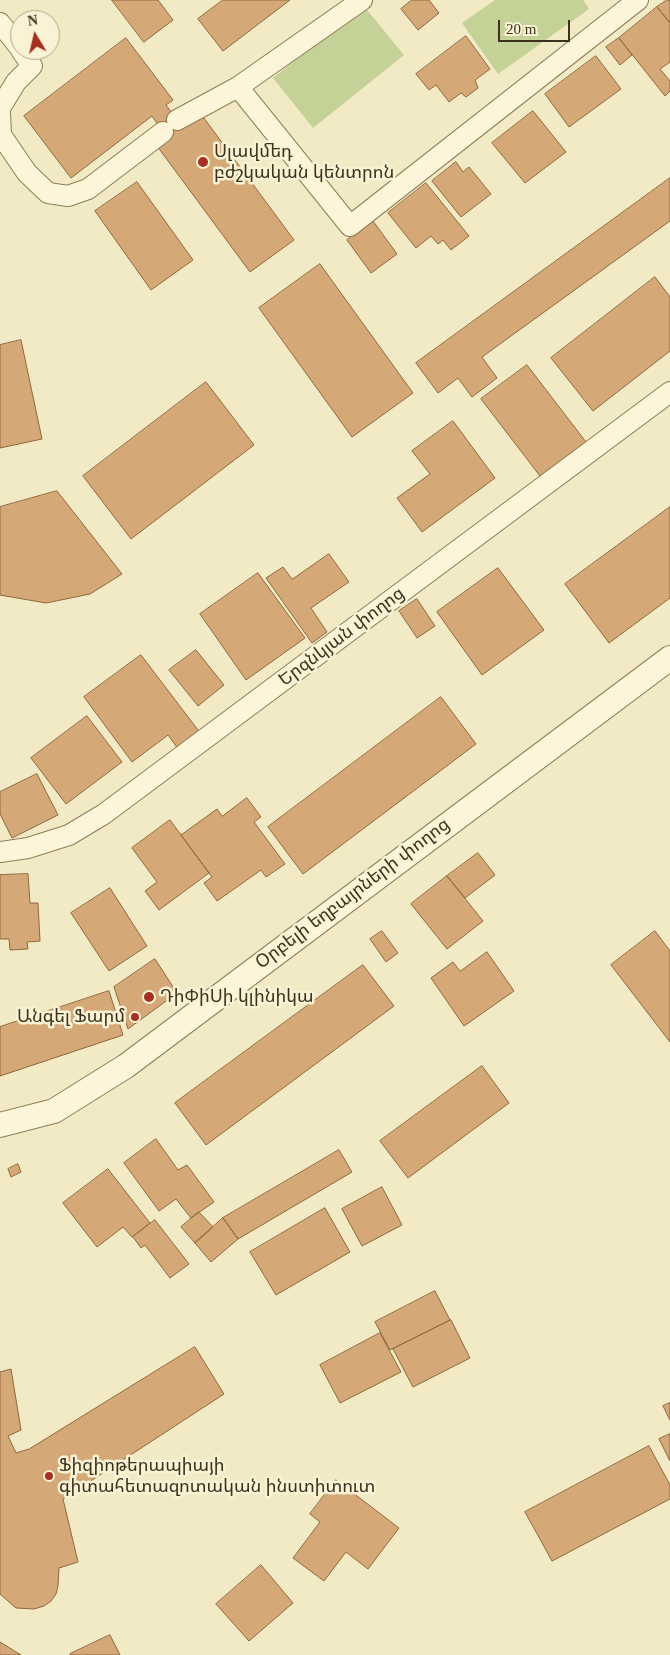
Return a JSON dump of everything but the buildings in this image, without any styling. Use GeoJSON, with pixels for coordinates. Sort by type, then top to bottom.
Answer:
{"type":"FeatureCollection","features":[{"type":"Feature","properties":{"kind":"street"},"geometry":{"type":"LineString","coordinates":[[28,60],[32,66],[16,82],[0,110],[1,134],[27,173],[48,193],[68,196],[88,189],[170,126],[238,87],[362,0]]}},
{"type":"Feature","properties":{"kind":"street"},"geometry":{"type":"LineString","coordinates":[[238,87],[350,226],[638,0]]}},
{"type":"Feature","properties":{"kind":"street"},"geometry":{"type":"LineString","coordinates":[[0,23],[10,35]]}},
{"type":"Feature","properties":{"kind":"street","name":"Երզնկյան փողոց"},"geometry":{"type":"LineString","coordinates":[[0,852],[28,848],[69,835],[104,814],[670,392]]}},
{"type":"Feature","properties":{"kind":"street","name":"Օրբելի եղբայրների փողոց"},"geometry":{"type":"LineString","coordinates":[[0,1125],[54,1111],[126,1066],[670,658]]}},
{"type":"Feature","properties":{"kind":"green space"},"geometry":{"type":"Polygon","coordinates":[[[495,0],[583,0],[589,9],[498,74],[462,23],[495,0]]]}},
{"type":"Feature","properties":{"kind":"green space"},"geometry":{"type":"Polygon","coordinates":[[[363,5],[404,55],[313,128],[273,78],[363,5]]]}},
{"type":"Feature","properties":{"kind":"place","name":"Սլավմեդ բժշկական կենտրոն"},"geometry":{"type":"Point","coordinates":[203,162]}},
{"type":"Feature","properties":{"kind":"place","name":"ԴիՓիՍի կլինիկա"},"geometry":{"type":"Point","coordinates":[149,997]}},
{"type":"Feature","properties":{"kind":"place","name":"Անգել Ֆարմ"},"geometry":{"type":"Point","coordinates":[135,1017]}},
{"type":"Feature","properties":{"kind":"place","name":"Ֆիզիոթերապիայի գիտահետազոտական ինստիտուտ"},"geometry":{"type":"Point","coordinates":[49,1476]}}]}
